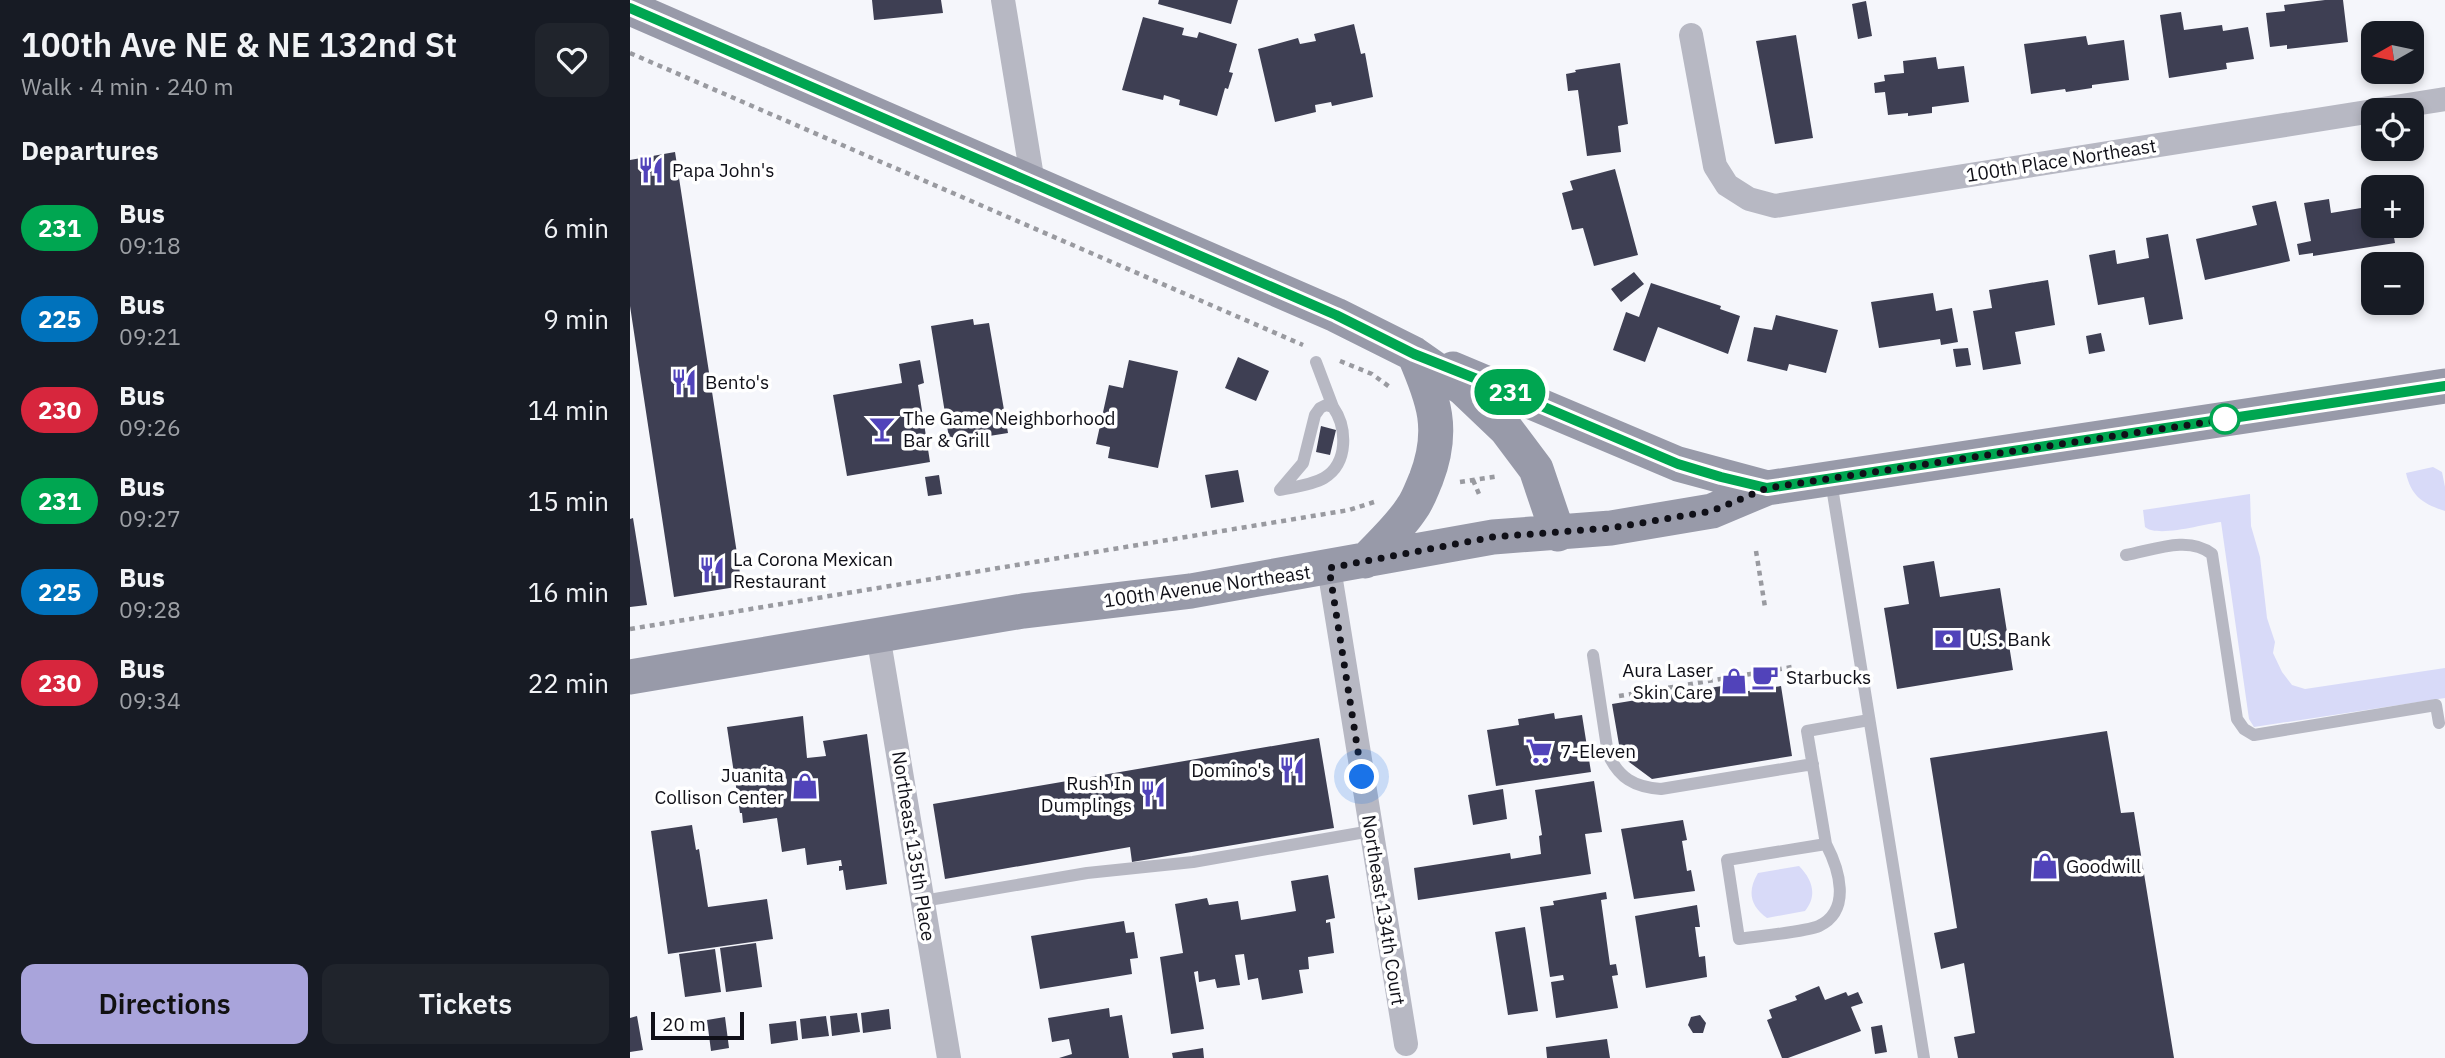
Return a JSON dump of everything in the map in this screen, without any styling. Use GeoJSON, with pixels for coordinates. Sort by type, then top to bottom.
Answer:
{"type":"FeatureCollection","features":[{"type":"Feature","properties":{"kind":"main road"},"geometry":{"type":"LineString","coordinates":[[630,9],[1336,315],[1414,354],[1678,464],[1767,488]]}},
{"type":"Feature","properties":{"kind":"main road"},"geometry":{"type":"LineString","coordinates":[[1414,354],[1464,389],[1506,429],[1536,468],[1558,534]]}},
{"type":"Feature","properties":{"kind":"main road"},"geometry":{"type":"LineString","coordinates":[[1365,561],[1412,508],[1432,464],[1437,439],[1434,412],[1428,386],[1414,354]]}},
{"type":"Feature","properties":{"kind":"main road","name":"100th Avenue Northeast"},"geometry":{"type":"LineString","coordinates":[[630,677],[1023,611],[1191,591],[1493,537],[1611,528],[1712,511],[1767,488],[1830,477],[2445,386]]}},
{"type":"Feature","properties":{"kind":"street"},"geometry":{"type":"LineString","coordinates":[[1003,0],[1033,183]]}},
{"type":"Feature","properties":{"kind":"street","name":"100th Place Northeast"},"geometry":{"type":"LineString","coordinates":[[1691,35],[1715,166],[1727,184],[1749,199],[1775,206],[2361,112]]}},
{"type":"Feature","properties":{"kind":"street","name":"100th Place Northeast"},"geometry":{"type":"LineString","coordinates":[[2424,102],[2445,99]]}},
{"type":"Feature","properties":{"kind":"street","name":"Northeast 134th Court"},"geometry":{"type":"LineString","coordinates":[[1329,568],[1406,1044]]}},
{"type":"Feature","properties":{"kind":"street","name":"Northeast 135th Place"},"geometry":{"type":"LineString","coordinates":[[878,635],[949,1058]]}},
{"type":"Feature","properties":{"kind":"lane"},"geometry":{"type":"LineString","coordinates":[[1315,362],[1343,427],[1343,448],[1338,464],[1325,478],[1280,490],[1303,463],[1315,415],[1326,405],[1333,407]]}},
{"type":"Feature","properties":{"kind":"lane"},"geometry":{"type":"LineString","coordinates":[[1830,477],[1924,1058]]}},
{"type":"Feature","properties":{"kind":"lane"},"geometry":{"type":"LineString","coordinates":[[2126,555],[2190,544],[2202,546],[2212,554],[2237,719],[2244,729],[2254,735],[2437,705],[2439,723]]}},
{"type":"Feature","properties":{"kind":"lane"},"geometry":{"type":"LineString","coordinates":[[1592,655],[1608,754],[1615,769],[1643,788],[1661,789],[1813,764]]}},
{"type":"Feature","properties":{"kind":"lane"},"geometry":{"type":"LineString","coordinates":[[1826,844],[1727,860],[1739,939],[1819,926],[1834,914],[1840,897],[1840,877],[1826,844],[1807,731],[1869,720]]}},
{"type":"Feature","properties":{"kind":"lane"},"geometry":{"type":"LineString","coordinates":[[922,901],[1087,873],[1194,862],[1371,831]]}},
{"type":"Feature","properties":{"kind":"path"},"geometry":{"type":"LineString","coordinates":[[630,53],[1307,346]]}},
{"type":"Feature","properties":{"kind":"path"},"geometry":{"type":"LineString","coordinates":[[1330,357],[1372,374],[1399,397]]}},
{"type":"Feature","properties":{"kind":"path"},"geometry":{"type":"LineString","coordinates":[[1454,483],[1505,475]]}},
{"type":"Feature","properties":{"kind":"path"},"geometry":{"type":"LineString","coordinates":[[1473,480],[1479,494]]}},
{"type":"Feature","properties":{"kind":"path"},"geometry":{"type":"LineString","coordinates":[[630,629],[1349,509],[1383,497]]}},
{"type":"Feature","properties":{"kind":"path"},"geometry":{"type":"LineString","coordinates":[[1756,551],[1765,607]]}},
{"type":"Feature","properties":{"kind":"path"},"geometry":{"type":"LineString","coordinates":[[1619,696],[1792,667]]}},
{"type":"Feature","properties":{"kind":"shaded area"},"geometry":{"type":"Polygon","coordinates":[[[2433,467],[2442,472],[2445,511],[2419,498],[2408,481],[2406,473],[2433,467]]]}},
{"type":"Feature","properties":{"kind":"shaded area"},"geometry":{"type":"Polygon","coordinates":[[[2250,494],[2251,526],[2260,557],[2267,618],[2275,642],[2273,653],[2292,685],[2305,689],[2445,668],[2445,698],[2254,727],[2249,719],[2221,522],[2170,531],[2151,530],[2145,527],[2143,510],[2250,494]]]}},
{"type":"Feature","properties":{"kind":"shaded area"},"geometry":{"type":"Polygon","coordinates":[[[1799,866],[1812,887],[1809,905],[1805,911],[1767,918],[1752,898],[1752,886],[1758,873],[1799,866]]]}},
{"type":"Feature","properties":{"kind":"building"},"geometry":{"type":"Polygon","coordinates":[[[872,0],[941,0],[943,13],[874,20],[872,0]]]}},
{"type":"Feature","properties":{"kind":"building"},"geometry":{"type":"Polygon","coordinates":[[[1159,0],[1238,0],[1231,24],[1158,4],[1159,0]]]}},
{"type":"Feature","properties":{"kind":"building"},"geometry":{"type":"Polygon","coordinates":[[[2343,0],[2348,42],[2287,49],[2287,45],[2270,47],[2266,13],[2285,11],[2284,5],[2343,0]]]}},
{"type":"Feature","properties":{"kind":"building"},"geometry":{"type":"Polygon","coordinates":[[[1866,1],[1872,36],[1858,39],[1852,4],[1866,1]]]}},
{"type":"Feature","properties":{"kind":"building"},"geometry":{"type":"Polygon","coordinates":[[[2181,12],[2184,30],[2222,25],[2223,31],[2248,27],[2254,59],[2226,63],[2227,69],[2169,78],[2160,15],[2181,12]]]}},
{"type":"Feature","properties":{"kind":"building"},"geometry":{"type":"Polygon","coordinates":[[[1143,17],[1184,28],[1182,35],[1197,38],[1199,32],[1237,44],[1229,72],[1233,73],[1228,89],[1225,88],[1217,116],[1179,105],[1180,100],[1164,95],[1163,100],[1122,90],[1143,17]]]}},
{"type":"Feature","properties":{"kind":"building"},"geometry":{"type":"Polygon","coordinates":[[[1354,24],[1361,54],[1365,53],[1373,97],[1332,106],[1331,102],[1315,105],[1316,112],[1275,122],[1258,49],[1298,38],[1300,44],[1316,41],[1314,34],[1354,24]]]}},
{"type":"Feature","properties":{"kind":"building"},"geometry":{"type":"Polygon","coordinates":[[[1796,35],[1813,138],[1775,144],[1756,41],[1796,35]]]}},
{"type":"Feature","properties":{"kind":"building"},"geometry":{"type":"Polygon","coordinates":[[[2086,36],[2088,45],[2124,40],[2129,80],[2066,92],[2065,89],[2031,94],[2024,44],[2086,36]]]}},
{"type":"Feature","properties":{"kind":"building"},"geometry":{"type":"Polygon","coordinates":[[[1936,57],[1938,69],[1964,66],[1969,102],[1932,107],[1932,113],[1888,115],[1885,92],[1875,93],[1874,83],[1885,81],[1884,75],[1904,73],[1903,61],[1936,57]]]}},
{"type":"Feature","properties":{"kind":"building"},"geometry":{"type":"Polygon","coordinates":[[[1620,63],[1628,124],[1618,126],[1621,152],[1587,156],[1578,90],[1568,91],[1566,74],[1576,72],[1575,70],[1620,63]]]}},
{"type":"Feature","properties":{"kind":"building"},"geometry":{"type":"Polygon","coordinates":[[[675,152],[742,586],[674,597],[630,306],[630,160],[675,152]]]}},
{"type":"Feature","properties":{"kind":"building"},"geometry":{"type":"Polygon","coordinates":[[[1615,169],[1638,255],[1594,266],[1583,228],[1572,230],[1562,193],[1573,190],[1570,181],[1615,169]]]}},
{"type":"Feature","properties":{"kind":"building"},"geometry":{"type":"Polygon","coordinates":[[[2329,199],[2331,213],[2361,208],[2361,238],[2394,238],[2395,243],[2313,256],[2313,253],[2299,255],[2297,244],[2311,241],[2304,203],[2329,199]]]}},
{"type":"Feature","properties":{"kind":"building"},"geometry":{"type":"Polygon","coordinates":[[[2276,201],[2290,261],[2205,280],[2196,239],[2257,225],[2252,206],[2276,201]]]}},
{"type":"Feature","properties":{"kind":"building"},"geometry":{"type":"Polygon","coordinates":[[[2168,234],[2183,319],[2149,325],[2144,297],[2098,305],[2089,255],[2115,250],[2117,264],[2149,258],[2146,238],[2168,234]]]}},
{"type":"Feature","properties":{"kind":"building"},"geometry":{"type":"Polygon","coordinates":[[[1634,272],[1644,284],[1621,302],[1611,289],[1634,272]]]}},
{"type":"Feature","properties":{"kind":"building"},"geometry":{"type":"Polygon","coordinates":[[[2048,280],[2055,325],[2015,332],[2021,364],[1983,370],[1973,311],[1992,308],[1989,290],[2048,280]]]}},
{"type":"Feature","properties":{"kind":"building"},"geometry":{"type":"Polygon","coordinates":[[[1651,283],[1721,306],[1720,309],[1740,316],[1728,354],[1658,327],[1645,362],[1613,350],[1626,312],[1639,317],[1651,283]]]}},
{"type":"Feature","properties":{"kind":"building"},"geometry":{"type":"Polygon","coordinates":[[[1933,293],[1936,311],[1952,308],[1958,342],[1941,345],[1940,339],[1879,348],[1871,302],[1933,293]]]}},
{"type":"Feature","properties":{"kind":"building"},"geometry":{"type":"Polygon","coordinates":[[[1776,315],[1838,330],[1826,373],[1789,364],[1787,371],[1747,361],[1754,327],[1772,330],[1776,315]]]}},
{"type":"Feature","properties":{"kind":"building"},"geometry":{"type":"Polygon","coordinates":[[[973,319],[974,325],[989,323],[1008,433],[983,437],[982,432],[949,438],[931,326],[973,319]]]}},
{"type":"Feature","properties":{"kind":"building"},"geometry":{"type":"Polygon","coordinates":[[[2101,333],[2105,351],[2089,354],[2086,336],[2101,333]]]}},
{"type":"Feature","properties":{"kind":"building"},"geometry":{"type":"Polygon","coordinates":[[[1968,348],[1971,365],[1956,367],[1953,349],[1968,348]]]}},
{"type":"Feature","properties":{"kind":"building"},"geometry":{"type":"Polygon","coordinates":[[[1238,357],[1269,371],[1256,401],[1225,388],[1238,357]]]}},
{"type":"Feature","properties":{"kind":"building","name":"The Game Neighborhood Bar & Grill"},"geometry":{"type":"Polygon","coordinates":[[[920,360],[924,383],[918,385],[930,462],[847,476],[833,395],[902,383],[899,364],[920,360]]]}},
{"type":"Feature","properties":{"kind":"building"},"geometry":{"type":"Polygon","coordinates":[[[1129,360],[1178,371],[1158,468],[1108,458],[1110,447],[1096,444],[1109,385],[1123,388],[1129,360]]]}},
{"type":"Feature","properties":{"kind":"building"},"geometry":{"type":"Polygon","coordinates":[[[1321,426],[1336,430],[1330,455],[1316,452],[1321,426]]]}},
{"type":"Feature","properties":{"kind":"building"},"geometry":{"type":"Polygon","coordinates":[[[1238,470],[1244,502],[1211,508],[1205,475],[1238,470]]]}},
{"type":"Feature","properties":{"kind":"building"},"geometry":{"type":"Polygon","coordinates":[[[939,475],[942,494],[928,496],[925,477],[939,475]]]}},
{"type":"Feature","properties":{"kind":"building"},"geometry":{"type":"Polygon","coordinates":[[[633,518],[647,605],[630,607],[630,519],[633,518]]]}},
{"type":"Feature","properties":{"kind":"building","name":"U.S. Bank"},"geometry":{"type":"Polygon","coordinates":[[[1934,561],[1940,597],[2000,588],[2013,670],[1897,689],[1884,608],[1909,604],[1903,566],[1934,561]]]}},
{"type":"Feature","properties":{"kind":"building"},"geometry":{"type":"Polygon","coordinates":[[[1734,684],[1735,693],[1781,686],[1792,756],[1652,779],[1621,756],[1612,704],[1734,684]]]}},
{"type":"Feature","properties":{"kind":"building","name":"7-Eleven"},"geometry":{"type":"Polygon","coordinates":[[[1554,713],[1555,719],[1582,715],[1591,772],[1496,786],[1487,730],[1519,725],[1518,719],[1554,713]]]}},
{"type":"Feature","properties":{"kind":"building","name":"Juanita Collison Center"},"geometry":{"type":"Polygon","coordinates":[[[803,716],[807,758],[826,756],[823,741],[867,734],[887,884],[846,890],[843,870],[839,871],[841,860],[807,865],[805,848],[782,852],[777,818],[743,823],[727,727],[803,716]]]}},
{"type":"Feature","properties":{"kind":"building","name":"Goodwill"},"geometry":{"type":"Polygon","coordinates":[[[2107,731],[2121,813],[2134,812],[2174,1058],[1958,1058],[1954,1037],[1975,1033],[1964,963],[1941,969],[1934,933],[1957,928],[1930,758],[2107,731]]]}},
{"type":"Feature","properties":{"kind":"building"},"geometry":{"type":"Polygon","coordinates":[[[1319,738],[1334,828],[1132,862],[1130,847],[945,879],[933,804],[1319,738]]]}},
{"type":"Feature","properties":{"kind":"building"},"geometry":{"type":"Polygon","coordinates":[[[1594,781],[1602,832],[1585,834],[1591,874],[1418,900],[1414,868],[1510,853],[1511,859],[1541,854],[1539,836],[1542,835],[1535,790],[1594,781]]]}},
{"type":"Feature","properties":{"kind":"building"},"geometry":{"type":"Polygon","coordinates":[[[1503,789],[1507,819],[1473,825],[1468,795],[1503,789]]]}},
{"type":"Feature","properties":{"kind":"building"},"geometry":{"type":"Polygon","coordinates":[[[1683,820],[1687,840],[1682,841],[1687,871],[1691,870],[1695,891],[1634,899],[1621,829],[1683,820]]]}},
{"type":"Feature","properties":{"kind":"building"},"geometry":{"type":"Polygon","coordinates":[[[692,825],[696,850],[699,849],[708,907],[767,899],[773,939],[668,954],[651,831],[692,825]]]}},
{"type":"Feature","properties":{"kind":"building"},"geometry":{"type":"Polygon","coordinates":[[[1328,875],[1335,918],[1326,920],[1326,923],[1330,922],[1334,953],[1308,957],[1309,969],[1299,970],[1303,993],[1262,1000],[1258,978],[1248,980],[1244,954],[1235,955],[1240,985],[1217,988],[1215,979],[1199,982],[1198,971],[1194,972],[1204,1029],[1171,1034],[1160,957],[1183,953],[1175,904],[1207,898],[1209,905],[1238,901],[1241,920],[1296,911],[1291,881],[1328,875]]]}},
{"type":"Feature","properties":{"kind":"building"},"geometry":{"type":"Polygon","coordinates":[[[1606,892],[1607,899],[1601,900],[1610,965],[1616,964],[1618,975],[1612,976],[1618,1008],[1556,1018],[1551,982],[1564,980],[1563,975],[1550,977],[1540,907],[1554,905],[1553,901],[1606,892]]]}},
{"type":"Feature","properties":{"kind":"building"},"geometry":{"type":"Polygon","coordinates":[[[1697,905],[1700,927],[1695,927],[1699,957],[1705,956],[1707,977],[1646,988],[1635,916],[1697,905]]]}},
{"type":"Feature","properties":{"kind":"building"},"geometry":{"type":"Polygon","coordinates":[[[1124,921],[1126,933],[1134,932],[1138,958],[1130,959],[1132,974],[1040,989],[1031,936],[1124,921]]]}},
{"type":"Feature","properties":{"kind":"building"},"geometry":{"type":"Polygon","coordinates":[[[1525,927],[1538,1011],[1508,1015],[1495,932],[1525,927]]]}},
{"type":"Feature","properties":{"kind":"building"},"geometry":{"type":"Polygon","coordinates":[[[756,943],[762,987],[726,992],[720,948],[756,943]]]}},
{"type":"Feature","properties":{"kind":"building"},"geometry":{"type":"Polygon","coordinates":[[[715,949],[721,992],[685,997],[679,954],[715,949]]]}},
{"type":"Feature","properties":{"kind":"building"},"geometry":{"type":"Polygon","coordinates":[[[1819,986],[1825,1000],[1846,992],[1848,996],[1858,992],[1863,1003],[1851,1007],[1861,1031],[1782,1058],[1767,1020],[1772,1018],[1769,1010],[1797,1000],[1795,996],[1819,986]]]}},
{"type":"Feature","properties":{"kind":"building"},"geometry":{"type":"Polygon","coordinates":[[[1109,1008],[1110,1017],[1122,1015],[1129,1058],[1059,1058],[1072,1054],[1069,1039],[1052,1042],[1048,1018],[1109,1008]]]}},
{"type":"Feature","properties":{"kind":"building"},"geometry":{"type":"Polygon","coordinates":[[[889,1009],[891,1029],[863,1033],[861,1013],[889,1009]]]}},
{"type":"Feature","properties":{"kind":"building"},"geometry":{"type":"Polygon","coordinates":[[[857,1013],[860,1032],[832,1036],[830,1016],[857,1013]]]}},
{"type":"Feature","properties":{"kind":"building"},"geometry":{"type":"Polygon","coordinates":[[[1700,1015],[1706,1023],[1703,1033],[1693,1033],[1688,1025],[1691,1017],[1700,1015]]]}},
{"type":"Feature","properties":{"kind":"building"},"geometry":{"type":"Polygon","coordinates":[[[637,1016],[643,1050],[630,1052],[630,1018],[637,1016]]]}},
{"type":"Feature","properties":{"kind":"building"},"geometry":{"type":"Polygon","coordinates":[[[826,1016],[829,1036],[802,1039],[800,1019],[826,1016]]]}},
{"type":"Feature","properties":{"kind":"building"},"geometry":{"type":"Polygon","coordinates":[[[725,1017],[729,1048],[711,1051],[707,1020],[725,1017]]]}},
{"type":"Feature","properties":{"kind":"building"},"geometry":{"type":"Polygon","coordinates":[[[796,1021],[798,1040],[771,1044],[769,1024],[796,1021]]]}},
{"type":"Feature","properties":{"kind":"building"},"geometry":{"type":"Polygon","coordinates":[[[1882,1025],[1887,1052],[1875,1054],[1871,1027],[1882,1025]]]}},
{"type":"Feature","properties":{"kind":"building"},"geometry":{"type":"Polygon","coordinates":[[[1607,1039],[1610,1058],[1547,1058],[1546,1047],[1607,1039]]]}},
{"type":"Feature","properties":{"kind":"building"},"geometry":{"type":"Polygon","coordinates":[[[1203,1048],[1204,1058],[1173,1058],[1172,1053],[1203,1048]]]}},
{"type":"Feature","properties":{"kind":"bus line","name":"231"},"geometry":{"type":"LineString","coordinates":[[630,8],[1336,315],[1414,354],[1678,464],[1767,488],[2445,386]]}},
{"type":"Feature","properties":{"kind":"place","name":"Papa John's"},"geometry":{"type":"Point","coordinates":[651,170]}},
{"type":"Feature","properties":{"kind":"place","name":"Bento's"},"geometry":{"type":"Point","coordinates":[684,382]}},
{"type":"Feature","properties":{"kind":"place","name":"The Game Neighborhood Bar & Grill"},"geometry":{"type":"Point","coordinates":[882,429]}},
{"type":"Feature","properties":{"kind":"place","name":"La Corona Mexican Restaurant"},"geometry":{"type":"Point","coordinates":[712,570]}},
{"type":"Feature","properties":{"kind":"place","name":"U.S. Bank"},"geometry":{"type":"Point","coordinates":[1948,639]}},
{"type":"Feature","properties":{"kind":"place","name":"Starbucks"},"geometry":{"type":"Point","coordinates":[1765,677]}},
{"type":"Feature","properties":{"kind":"place","name":"Aura Laser Skin Care"},"geometry":{"type":"Point","coordinates":[1734,681]}},
{"type":"Feature","properties":{"kind":"place","name":"7-Eleven"},"geometry":{"type":"Point","coordinates":[1539,751]}},
{"type":"Feature","properties":{"kind":"place","name":"Domino's"},"geometry":{"type":"Point","coordinates":[1292,770]}},
{"type":"Feature","properties":{"kind":"place","name":"Juanita Collison Center"},"geometry":{"type":"Point","coordinates":[805,786]}},
{"type":"Feature","properties":{"kind":"place","name":"Rush In Dumplings"},"geometry":{"type":"Point","coordinates":[1153,794]}},
{"type":"Feature","properties":{"kind":"place","name":"Goodwill"},"geometry":{"type":"Point","coordinates":[2045,866]}},
{"type":"Feature","properties":{"kind":"route"},"geometry":{"type":"LineString","coordinates":[[1362,777],[1329,568],[1493,537],[1611,528],[1712,511],[1767,488],[1830,477],[2228,419],[2225,419]]}}]}
